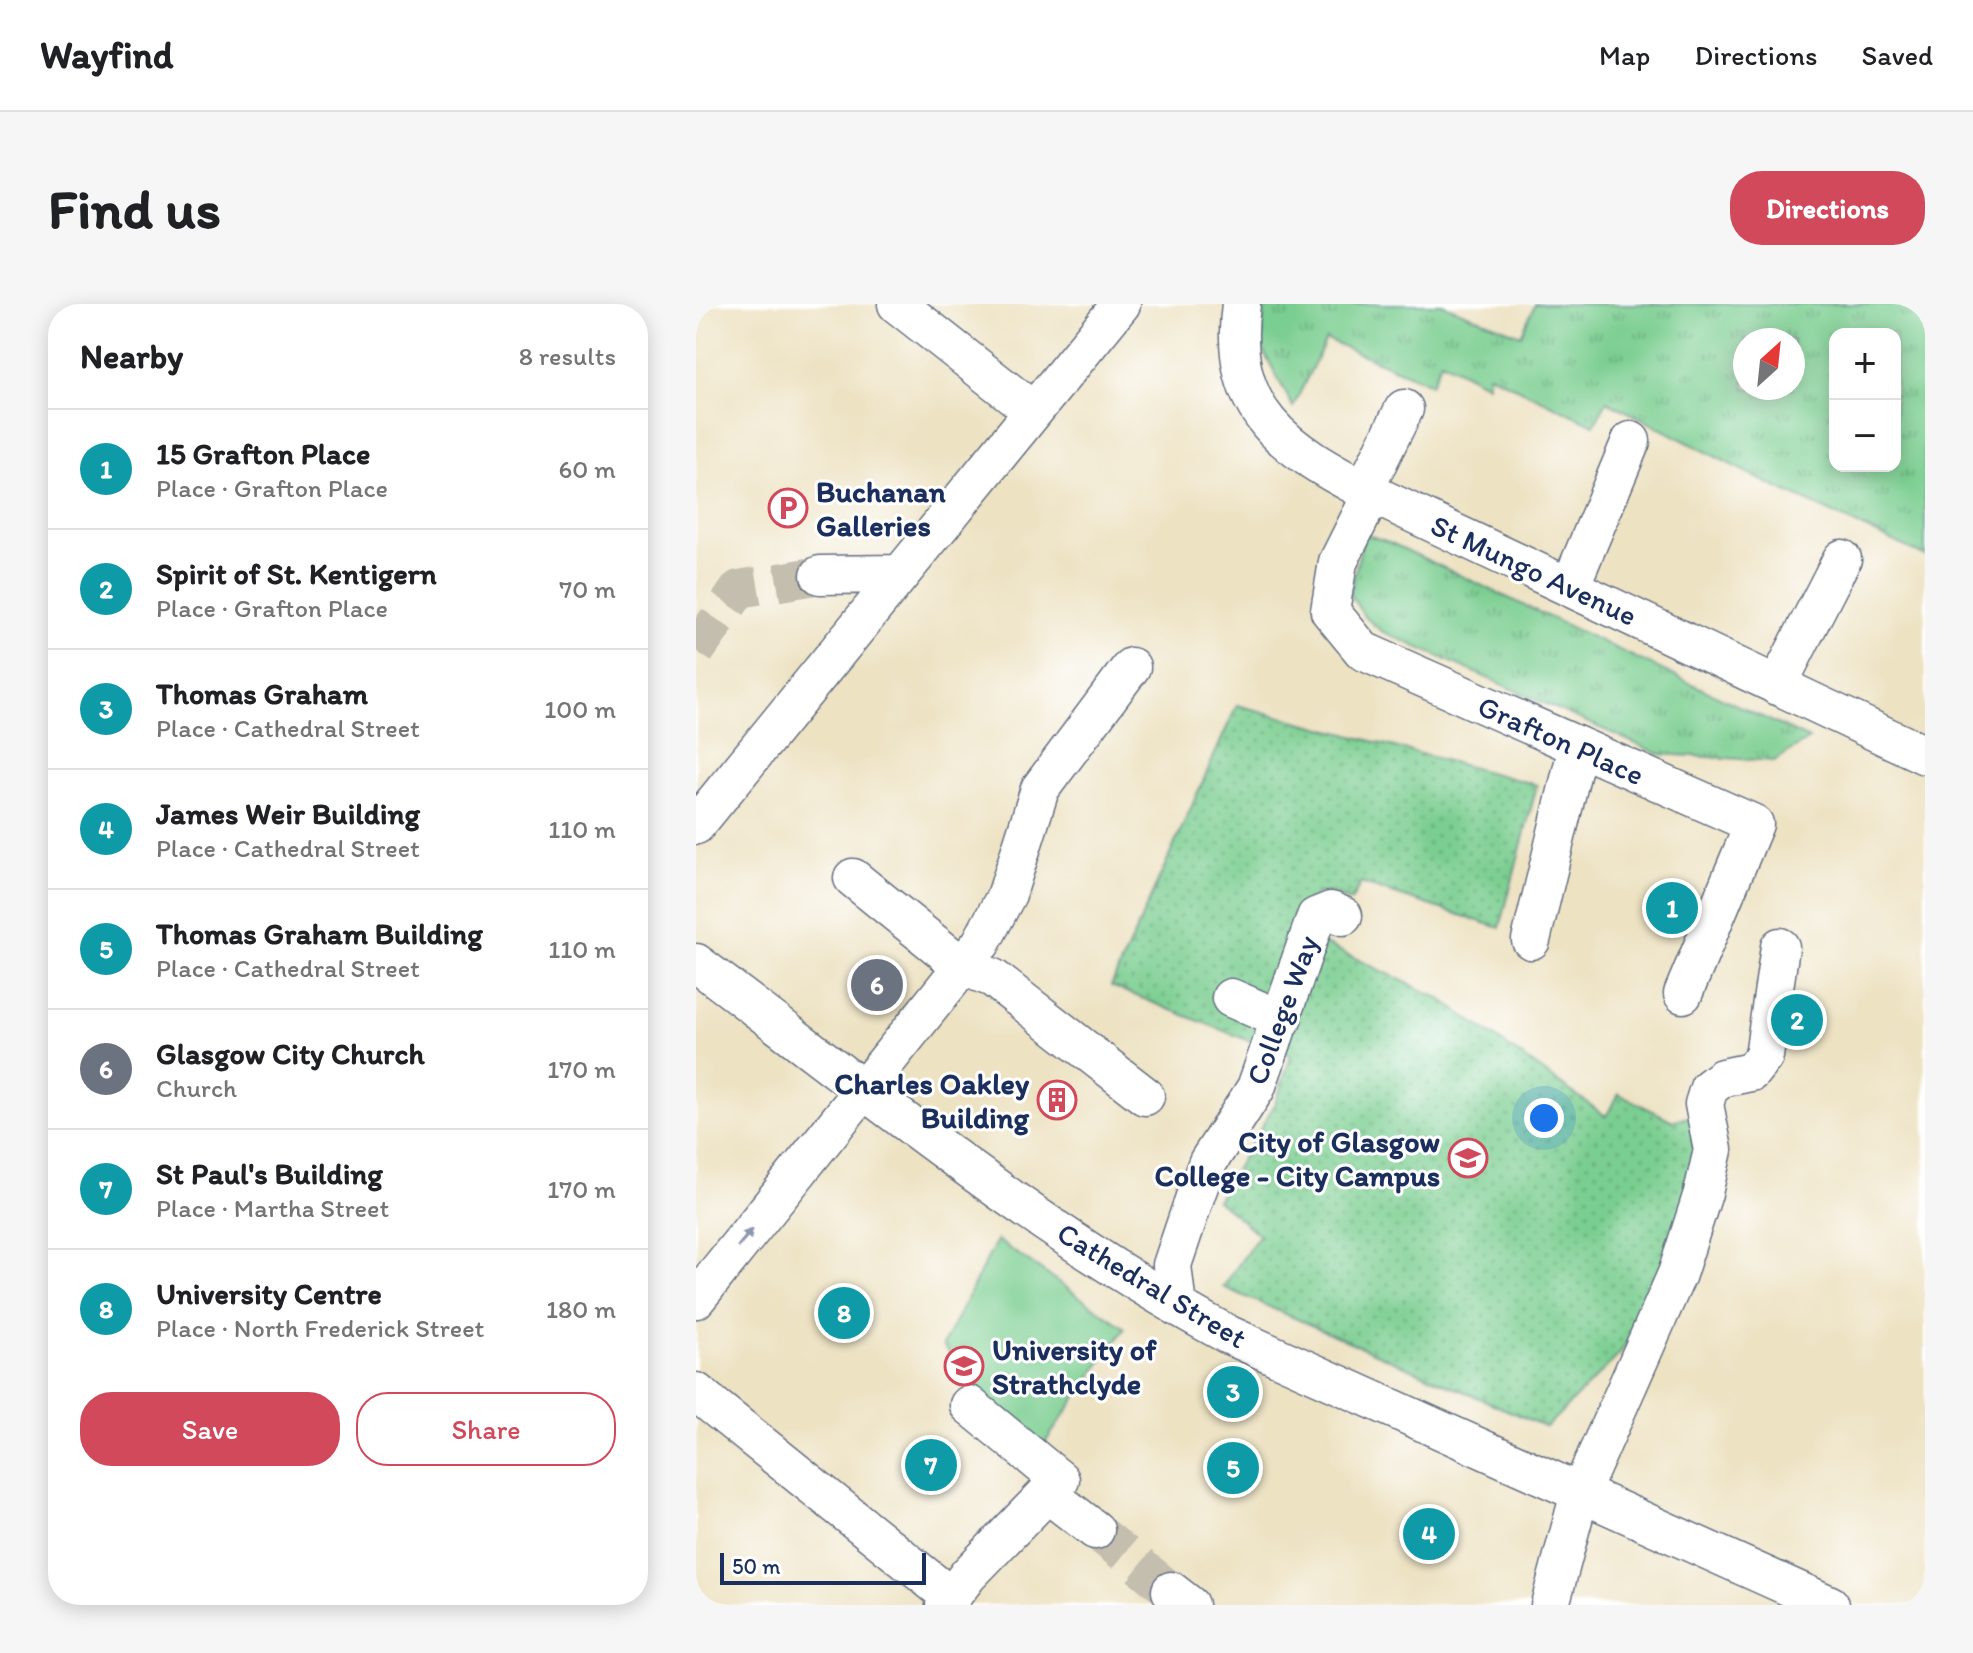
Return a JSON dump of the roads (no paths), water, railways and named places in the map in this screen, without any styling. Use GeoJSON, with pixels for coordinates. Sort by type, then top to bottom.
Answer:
{"type":"FeatureCollection","features":[{"type":"Feature","properties":{"kind":"street"},"geometry":{"type":"LineString","coordinates":[[897,304],[1033,411]]}},
{"type":"Feature","properties":{"kind":"street"},"geometry":{"type":"LineString","coordinates":[[696,825],[1121,304]]}},
{"type":"Feature","properties":{"kind":"street","name":"St Mungo Avenue"},"geometry":{"type":"LineString","coordinates":[[1241,304],[1238,361],[1259,411],[1284,442],[1368,492],[1925,755]]}},
{"type":"Feature","properties":{"kind":"street","name":"Grafton Place"},"geometry":{"type":"LineString","coordinates":[[1404,409],[1338,562],[1330,611],[1363,651],[1754,824],[1683,994]]}},
{"type":"Feature","properties":{"kind":"street"},"geometry":{"type":"LineString","coordinates":[[1570,587],[1631,441]]}},
{"type":"Feature","properties":{"kind":"street"},"geometry":{"type":"LineString","coordinates":[[1777,686],[1842,559]]}},
{"type":"Feature","properties":{"kind":"street"},"geometry":{"type":"LineString","coordinates":[[820,575],[898,574]]}},
{"type":"Feature","properties":{"kind":"street"},"geometry":{"type":"LineString","coordinates":[[696,1299],[981,943],[1007,894],[1040,789],[1131,667]]}},
{"type":"Feature","properties":{"kind":"street"},"geometry":{"type":"LineString","coordinates":[[1531,940],[1578,746]]}},
{"type":"Feature","properties":{"kind":"street"},"geometry":{"type":"LineString","coordinates":[[853,878],[962,966],[993,978],[1145,1096]]}},
{"type":"Feature","properties":{"kind":"street","name":"College Way"},"geometry":{"type":"LineString","coordinates":[[1177,1307],[1172,1265],[1208,1162],[1256,1088],[1316,917],[1331,911],[1343,916]]}},
{"type":"Feature","properties":{"kind":"street"},"geometry":{"type":"LineString","coordinates":[[1550,1605],[1576,1570],[1580,1493],[1681,1263],[1711,1164],[1713,1150],[1704,1104],[1709,1088],[1722,1078],[1751,1072],[1764,1056],[1780,947]]}},
{"type":"Feature","properties":{"kind":"street","name":"Cathedral Street"},"geometry":{"type":"LineString","coordinates":[[696,963],[1024,1206],[1177,1307],[1229,1335],[1830,1605]]}},
{"type":"Feature","properties":{"kind":"street"},"geometry":{"type":"LineString","coordinates":[[1231,998],[1282,1020]]}},
{"type":"Feature","properties":{"kind":"street"},"geometry":{"type":"LineString","coordinates":[[696,1392],[948,1601],[1060,1480],[969,1405]]}},
{"type":"Feature","properties":{"kind":"street"},"geometry":{"type":"LineString","coordinates":[[1048,1494],[1095,1530]]}},
{"type":"Feature","properties":{"kind":"tunnel"},"geometry":{"type":"LineString","coordinates":[[696,651],[739,589],[820,575]]}},
{"type":"Feature","properties":{"kind":"tunnel"},"geometry":{"type":"LineString","coordinates":[[1095,1530],[1171,1591]]}},
{"type":"Feature","properties":{"kind":"place","name":"Buchanan Galleries"},"geometry":{"type":"Point","coordinates":[788,508]}},
{"type":"Feature","properties":{"kind":"place","name":"15 Grafton Place"},"geometry":{"type":"Point","coordinates":[1672,908]}},
{"type":"Feature","properties":{"kind":"place","name":"Glasgow City Church"},"geometry":{"type":"Point","coordinates":[877,985]}},
{"type":"Feature","properties":{"kind":"place","name":"Spirit of St. Kentigern"},"geometry":{"type":"Point","coordinates":[1797,1020]}},
{"type":"Feature","properties":{"kind":"place","name":"Charles Oakley Building"},"geometry":{"type":"Point","coordinates":[1057,1100]}},
{"type":"Feature","properties":{"kind":"place","name":"City of Glasgow College - City Campus"},"geometry":{"type":"Point","coordinates":[1468,1158]}},
{"type":"Feature","properties":{"kind":"place","name":"University Centre"},"geometry":{"type":"Point","coordinates":[844,1313]}},
{"type":"Feature","properties":{"kind":"place","name":"University of Strathclyde"},"geometry":{"type":"Point","coordinates":[964,1366]}},
{"type":"Feature","properties":{"kind":"place","name":"Thomas Graham"},"geometry":{"type":"Point","coordinates":[1233,1392]}},
{"type":"Feature","properties":{"kind":"place","name":"St Paul's Building"},"geometry":{"type":"Point","coordinates":[931,1465]}},
{"type":"Feature","properties":{"kind":"place","name":"Thomas Graham Building"},"geometry":{"type":"Point","coordinates":[1233,1468]}},
{"type":"Feature","properties":{"kind":"place","name":"James Weir Building"},"geometry":{"type":"Point","coordinates":[1429,1534]}}]}
